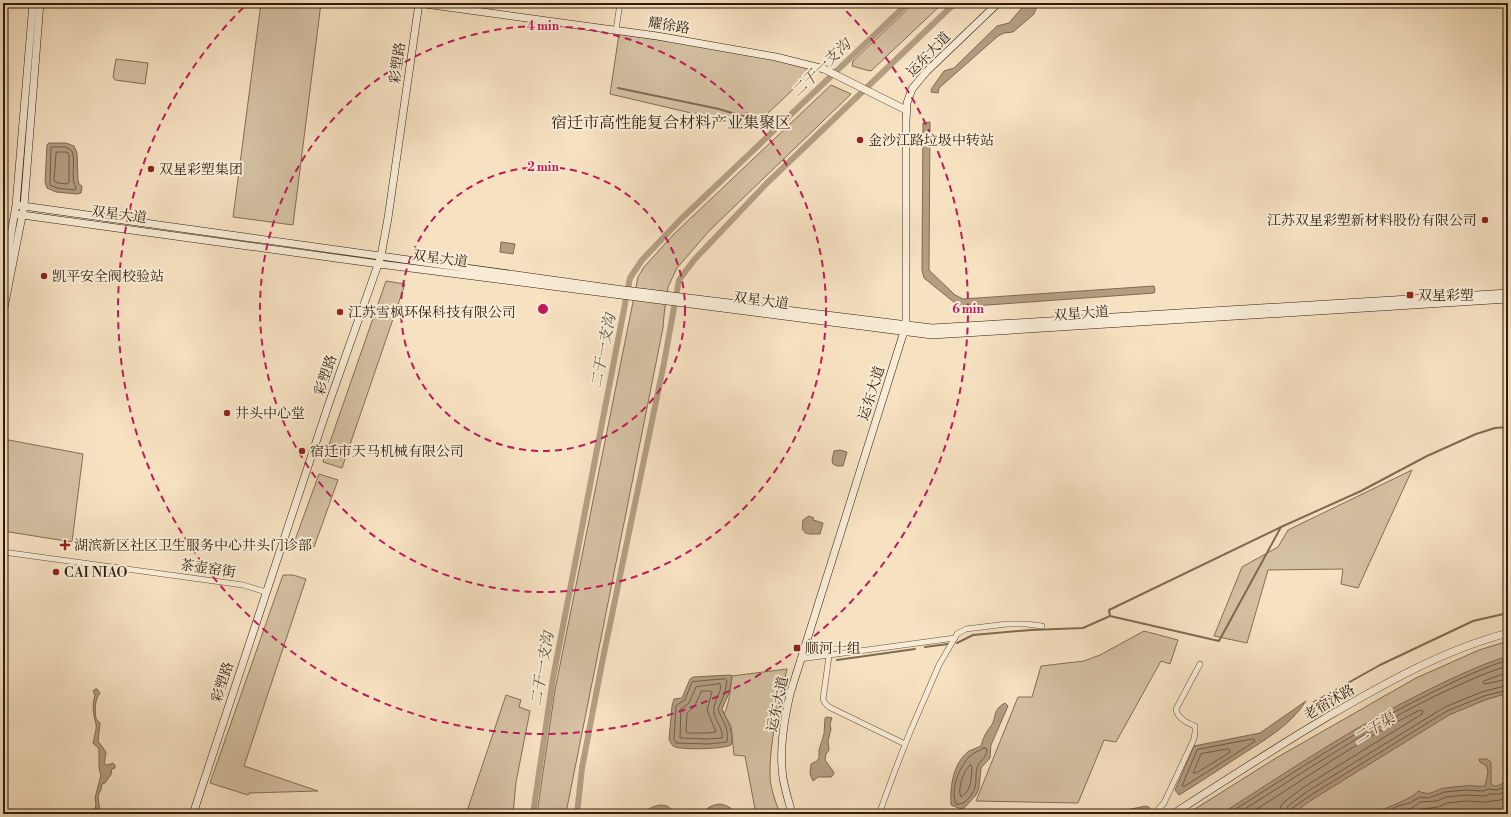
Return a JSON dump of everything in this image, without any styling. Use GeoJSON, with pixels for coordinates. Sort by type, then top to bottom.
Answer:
{"type":"FeatureCollection","features":[{"type":"Feature","properties":{"kind":"street"},"geometry":{"type":"LineString","coordinates":[[20,206],[34,3]]}},
{"type":"Feature","properties":{"kind":"street"},"geometry":{"type":"LineString","coordinates":[[3,313],[20,206],[40,3]]}},
{"type":"Feature","properties":{"kind":"street","name":"耀徐路"},"geometry":{"type":"LineString","coordinates":[[418,3],[616,30],[770,56],[824,69],[906,110]]}},
{"type":"Feature","properties":{"kind":"street","name":"彩塑路"},"geometry":{"type":"LineString","coordinates":[[192,814],[333,391],[380,260],[388,218],[418,3]]}},
{"type":"Feature","properties":{"kind":"street"},"geometry":{"type":"LineString","coordinates":[[616,30],[620,3]]}},
{"type":"Feature","properties":{"kind":"street","name":"运东大道"},"geometry":{"type":"LineString","coordinates":[[792,814],[783,777],[782,741],[790,694],[905,328],[906,110],[912,89],[927,71],[998,3]]}},
{"type":"Feature","properties":{"kind":"street","name":"双星大道"},"geometry":{"type":"LineString","coordinates":[[20,206],[380,260]]}},
{"type":"Feature","properties":{"kind":"street"},"geometry":{"type":"LineString","coordinates":[[3,281],[19,214]]}},
{"type":"Feature","properties":{"kind":"street","name":"双星大道"},"geometry":{"type":"LineString","coordinates":[[19,214],[693,302],[905,328],[932,328],[1508,294]]}},
{"type":"Feature","properties":{"kind":"street","name":"双星大道"},"geometry":{"type":"LineString","coordinates":[[905,328],[932,335],[1508,299]]}},
{"type":"Feature","properties":{"kind":"street","name":"茶壶窑街"},"geometry":{"type":"LineString","coordinates":[[3,552],[242,585],[266,592]]}},
{"type":"Feature","properties":{"kind":"street"},"geometry":{"type":"LineString","coordinates":[[879,814],[905,744],[939,665],[957,634],[966,629],[1006,624],[1042,626]]}},
{"type":"Feature","properties":{"kind":"street","name":"老宿沭路"},"geometry":{"type":"LineString","coordinates":[[1173,814],[1258,758],[1391,681],[1465,647],[1508,634]]}},
{"type":"Feature","properties":{"kind":"street"},"geometry":{"type":"LineString","coordinates":[[800,660],[954,638]]}},
{"type":"Feature","properties":{"kind":"street"},"geometry":{"type":"LineString","coordinates":[[829,656],[823,699],[825,703],[829,707],[905,744]]}},
{"type":"Feature","properties":{"kind":"street"},"geometry":{"type":"LineString","coordinates":[[1154,814],[1164,803],[1194,739],[1195,726],[1189,724],[1177,714],[1176,709],[1200,664]]}},
{"type":"Feature","properties":{"kind":"shaded area"},"geometry":{"type":"Polygon","coordinates":[[[261,3],[321,3],[293,225],[233,217],[261,3]]]}},
{"type":"Feature","properties":{"kind":"shaded area"},"geometry":{"type":"Polygon","coordinates":[[[914,3],[943,3],[871,71],[852,66],[853,61],[914,3]]]}},
{"type":"Feature","properties":{"kind":"shaded area"},"geometry":{"type":"Polygon","coordinates":[[[619,34],[742,53],[790,63],[814,70],[754,126],[751,127],[610,94],[619,34]]]}},
{"type":"Feature","properties":{"kind":"shaded area"},"geometry":{"type":"Polygon","coordinates":[[[116,59],[148,63],[145,84],[115,80],[113,77],[116,59]]]}},
{"type":"Feature","properties":{"kind":"shaded area"},"geometry":{"type":"Polygon","coordinates":[[[831,85],[851,94],[709,231],[677,268],[668,287],[663,328],[567,814],[537,814],[555,690],[638,277],[644,267],[673,235],[831,85]]]}},
{"type":"Feature","properties":{"kind":"shaded area"},"geometry":{"type":"Polygon","coordinates":[[[386,281],[405,284],[342,468],[323,462],[386,281]]]}},
{"type":"Feature","properties":{"kind":"shaded area"},"geometry":{"type":"Polygon","coordinates":[[[3,439],[83,454],[72,542],[3,531],[3,439]]]}},
{"type":"Feature","properties":{"kind":"shaded area"},"geometry":{"type":"Polygon","coordinates":[[[1412,470],[1358,588],[1341,584],[1343,569],[1268,570],[1247,643],[1214,636],[1242,567],[1278,547],[1288,530],[1412,470]]]}},
{"type":"Feature","properties":{"kind":"shaded area"},"geometry":{"type":"Polygon","coordinates":[[[319,474],[338,480],[314,547],[295,540],[319,474]]]}},
{"type":"Feature","properties":{"kind":"shaded area"},"geometry":{"type":"Polygon","coordinates":[[[283,575],[293,575],[306,579],[244,766],[318,791],[249,793],[248,795],[210,783],[283,575]]]}},
{"type":"Feature","properties":{"kind":"shaded area"},"geometry":{"type":"Polygon","coordinates":[[[1144,631],[1178,640],[1170,664],[1161,661],[1116,742],[1104,740],[1078,803],[976,801],[1018,697],[1032,697],[1041,666],[1084,661],[1100,655],[1144,631]]]}},
{"type":"Feature","properties":{"kind":"shaded area"},"geometry":{"type":"Polygon","coordinates":[[[1508,641],[1508,814],[1187,814],[1276,758],[1416,678],[1479,650],[1508,641]]]}},
{"type":"Feature","properties":{"kind":"shaded area"},"geometry":{"type":"Polygon","coordinates":[[[787,669],[775,724],[770,764],[771,787],[780,814],[756,814],[745,756],[734,755],[731,726],[724,714],[729,700],[732,676],[787,669]]]}},
{"type":"Feature","properties":{"kind":"shaded area"},"geometry":{"type":"Polygon","coordinates":[[[506,695],[521,700],[519,707],[530,711],[516,782],[513,814],[466,814],[506,695]]]}},
{"type":"Feature","properties":{"kind":"water"},"geometry":{"type":"Polygon","coordinates":[[[1026,3],[1038,3],[1034,14],[1013,32],[1004,33],[998,36],[939,88],[938,93],[931,92],[932,88],[944,71],[954,68],[997,26],[1009,23],[1026,3]]]}},
{"type":"Feature","properties":{"kind":"water"},"geometry":{"type":"Polygon","coordinates":[[[930,122],[929,270],[955,295],[963,299],[1154,286],[1154,293],[960,307],[924,278],[922,270],[923,123],[930,122]]]}},
{"type":"Feature","properties":{"kind":"water"},"geometry":{"type":"Polygon","coordinates":[[[49,143],[66,143],[74,146],[77,153],[78,180],[79,184],[82,186],[81,193],[56,192],[47,188],[45,182],[47,145],[49,143]]]}},
{"type":"Feature","properties":{"kind":"water"},"geometry":{"type":"Polygon","coordinates":[[[501,242],[515,244],[513,254],[500,252],[501,242]]]}},
{"type":"Feature","properties":{"kind":"water"},"geometry":{"type":"Polygon","coordinates":[[[840,450],[847,452],[843,466],[837,466],[833,464],[832,460],[834,451],[840,450]]]}},
{"type":"Feature","properties":{"kind":"water"},"geometry":{"type":"Polygon","coordinates":[[[809,516],[814,518],[813,520],[823,523],[820,534],[809,534],[804,531],[802,525],[803,520],[809,516]]]}},
{"type":"Feature","properties":{"kind":"water","name":"二干渠"},"geometry":{"type":"Polygon","coordinates":[[[1508,656],[1508,693],[1485,700],[1449,715],[1313,799],[1292,814],[1221,814],[1351,732],[1405,702],[1479,666],[1508,656]]]}},
{"type":"Feature","properties":{"kind":"water"},"geometry":{"type":"Polygon","coordinates":[[[732,676],[729,693],[722,709],[731,731],[731,745],[704,749],[687,749],[673,746],[669,740],[672,706],[674,699],[682,698],[690,679],[693,677],[732,676]]]}},
{"type":"Feature","properties":{"kind":"water"},"geometry":{"type":"Polygon","coordinates":[[[97,689],[100,693],[96,702],[95,712],[96,719],[100,723],[98,741],[106,752],[104,764],[108,765],[113,763],[115,765],[115,768],[112,769],[112,773],[105,783],[102,784],[98,796],[100,814],[93,814],[96,805],[95,798],[101,775],[99,768],[99,749],[93,743],[96,731],[93,709],[95,695],[93,691],[97,689]]]}},
{"type":"Feature","properties":{"kind":"water"},"geometry":{"type":"Polygon","coordinates":[[[1306,701],[1292,718],[1266,739],[1179,795],[1175,790],[1194,746],[1260,733],[1306,701]]]}},
{"type":"Feature","properties":{"kind":"water"},"geometry":{"type":"Polygon","coordinates":[[[1005,703],[1008,706],[991,745],[990,758],[981,768],[979,788],[976,795],[965,807],[961,809],[951,805],[952,783],[959,762],[969,751],[981,746],[985,735],[993,723],[996,711],[1005,703]]]}},
{"type":"Feature","properties":{"kind":"water"},"geometry":{"type":"Polygon","coordinates":[[[825,718],[832,718],[828,741],[829,750],[826,754],[825,760],[834,774],[831,777],[818,777],[813,781],[810,774],[811,764],[819,758],[819,750],[824,734],[825,718]]]}},
{"type":"Feature","properties":{"kind":"water"},"geometry":{"type":"Polygon","coordinates":[[[1479,759],[1487,759],[1491,762],[1491,783],[1493,786],[1497,786],[1508,781],[1508,814],[1366,814],[1403,801],[1418,791],[1430,793],[1447,788],[1485,786],[1488,773],[1487,766],[1480,762],[1479,759]]]}},
{"type":"Feature","properties":{"kind":"water"},"geometry":{"type":"Polygon","coordinates":[[[720,804],[729,807],[736,814],[703,814],[710,807],[720,804]]]}},
{"type":"Feature","properties":{"kind":"water"},"geometry":{"type":"Polygon","coordinates":[[[661,805],[667,806],[677,814],[644,814],[651,808],[661,805]]]}},
{"type":"Feature","properties":{"kind":"water"},"geometry":{"type":"Polygon","coordinates":[[[1146,806],[1150,808],[1148,814],[1106,814],[1146,806]]]}},
{"type":"Feature","properties":{"kind":"waterway","name":"二干一支沟"},"geometry":{"type":"LineString","coordinates":[[533,814],[553,678],[630,278],[642,260],[681,219],[908,3]]}},
{"type":"Feature","properties":{"kind":"waterway"},"geometry":{"type":"LineString","coordinates":[[577,814],[582,768],[602,663],[664,363],[679,280],[694,260],[766,184],[955,3]]}},
{"type":"Feature","properties":{"kind":"waterway"},"geometry":{"type":"LineString","coordinates":[[618,88],[719,109],[755,120],[774,131]]}},
{"type":"Feature","properties":{"kind":"waterway"},"geometry":{"type":"LineString","coordinates":[[957,643],[973,635],[1031,630],[1083,628],[1110,616],[1219,641],[1281,527],[1361,491],[1427,456],[1476,434],[1495,428],[1508,427]]}},
{"type":"Feature","properties":{"kind":"waterway"},"geometry":{"type":"LineString","coordinates":[[1110,616],[1109,610],[1281,527]]}},
{"type":"Feature","properties":{"kind":"waterway"},"geometry":{"type":"LineString","coordinates":[[1314,702],[1380,665],[1473,621],[1508,613]]}},
{"type":"Feature","properties":{"kind":"waterway"},"geometry":{"type":"LineString","coordinates":[[925,647],[948,644]]}},
{"type":"Feature","properties":{"kind":"waterway"},"geometry":{"type":"LineString","coordinates":[[837,660],[915,649]]}},
{"type":"Feature","properties":{"kind":"place","name":"金沙江路垃圾中转站"},"geometry":{"type":"Point","coordinates":[860,140]}},
{"type":"Feature","properties":{"kind":"place","name":"双星彩塑集团"},"geometry":{"type":"Point","coordinates":[151,169]}},
{"type":"Feature","properties":{"kind":"place","name":"江苏双星彩塑新材料股份有限公司"},"geometry":{"type":"Point","coordinates":[1485,220]}},
{"type":"Feature","properties":{"kind":"place","name":"凯平安全阀校验站"},"geometry":{"type":"Point","coordinates":[44,276]}},
{"type":"Feature","properties":{"kind":"place","name":"双星彩塑"},"geometry":{"type":"Point","coordinates":[1410,295]}},
{"type":"Feature","properties":{"kind":"place","name":"江苏雪枫环保科技有限公司"},"geometry":{"type":"Point","coordinates":[340,312]}},
{"type":"Feature","properties":{"kind":"place","name":"井头中心堂"},"geometry":{"type":"Point","coordinates":[227,413]}},
{"type":"Feature","properties":{"kind":"place","name":"宿迁市天马机械有限公司"},"geometry":{"type":"Point","coordinates":[302,451]}},
{"type":"Feature","properties":{"kind":"place","name":"湖滨新区社区卫生服务中心井头门诊部"},"geometry":{"type":"Point","coordinates":[65,545]}},
{"type":"Feature","properties":{"kind":"place","name":"CAI NIAO"},"geometry":{"type":"Point","coordinates":[56,572]}},
{"type":"Feature","properties":{"kind":"place","name":"顺河十组"},"geometry":{"type":"Point","coordinates":[797,648]}},
{"type":"Feature","properties":{"kind":"district","name":"宿迁市高性能复合材料产业集聚区"},"geometry":{"type":"Point","coordinates":[671,122]}}]}
